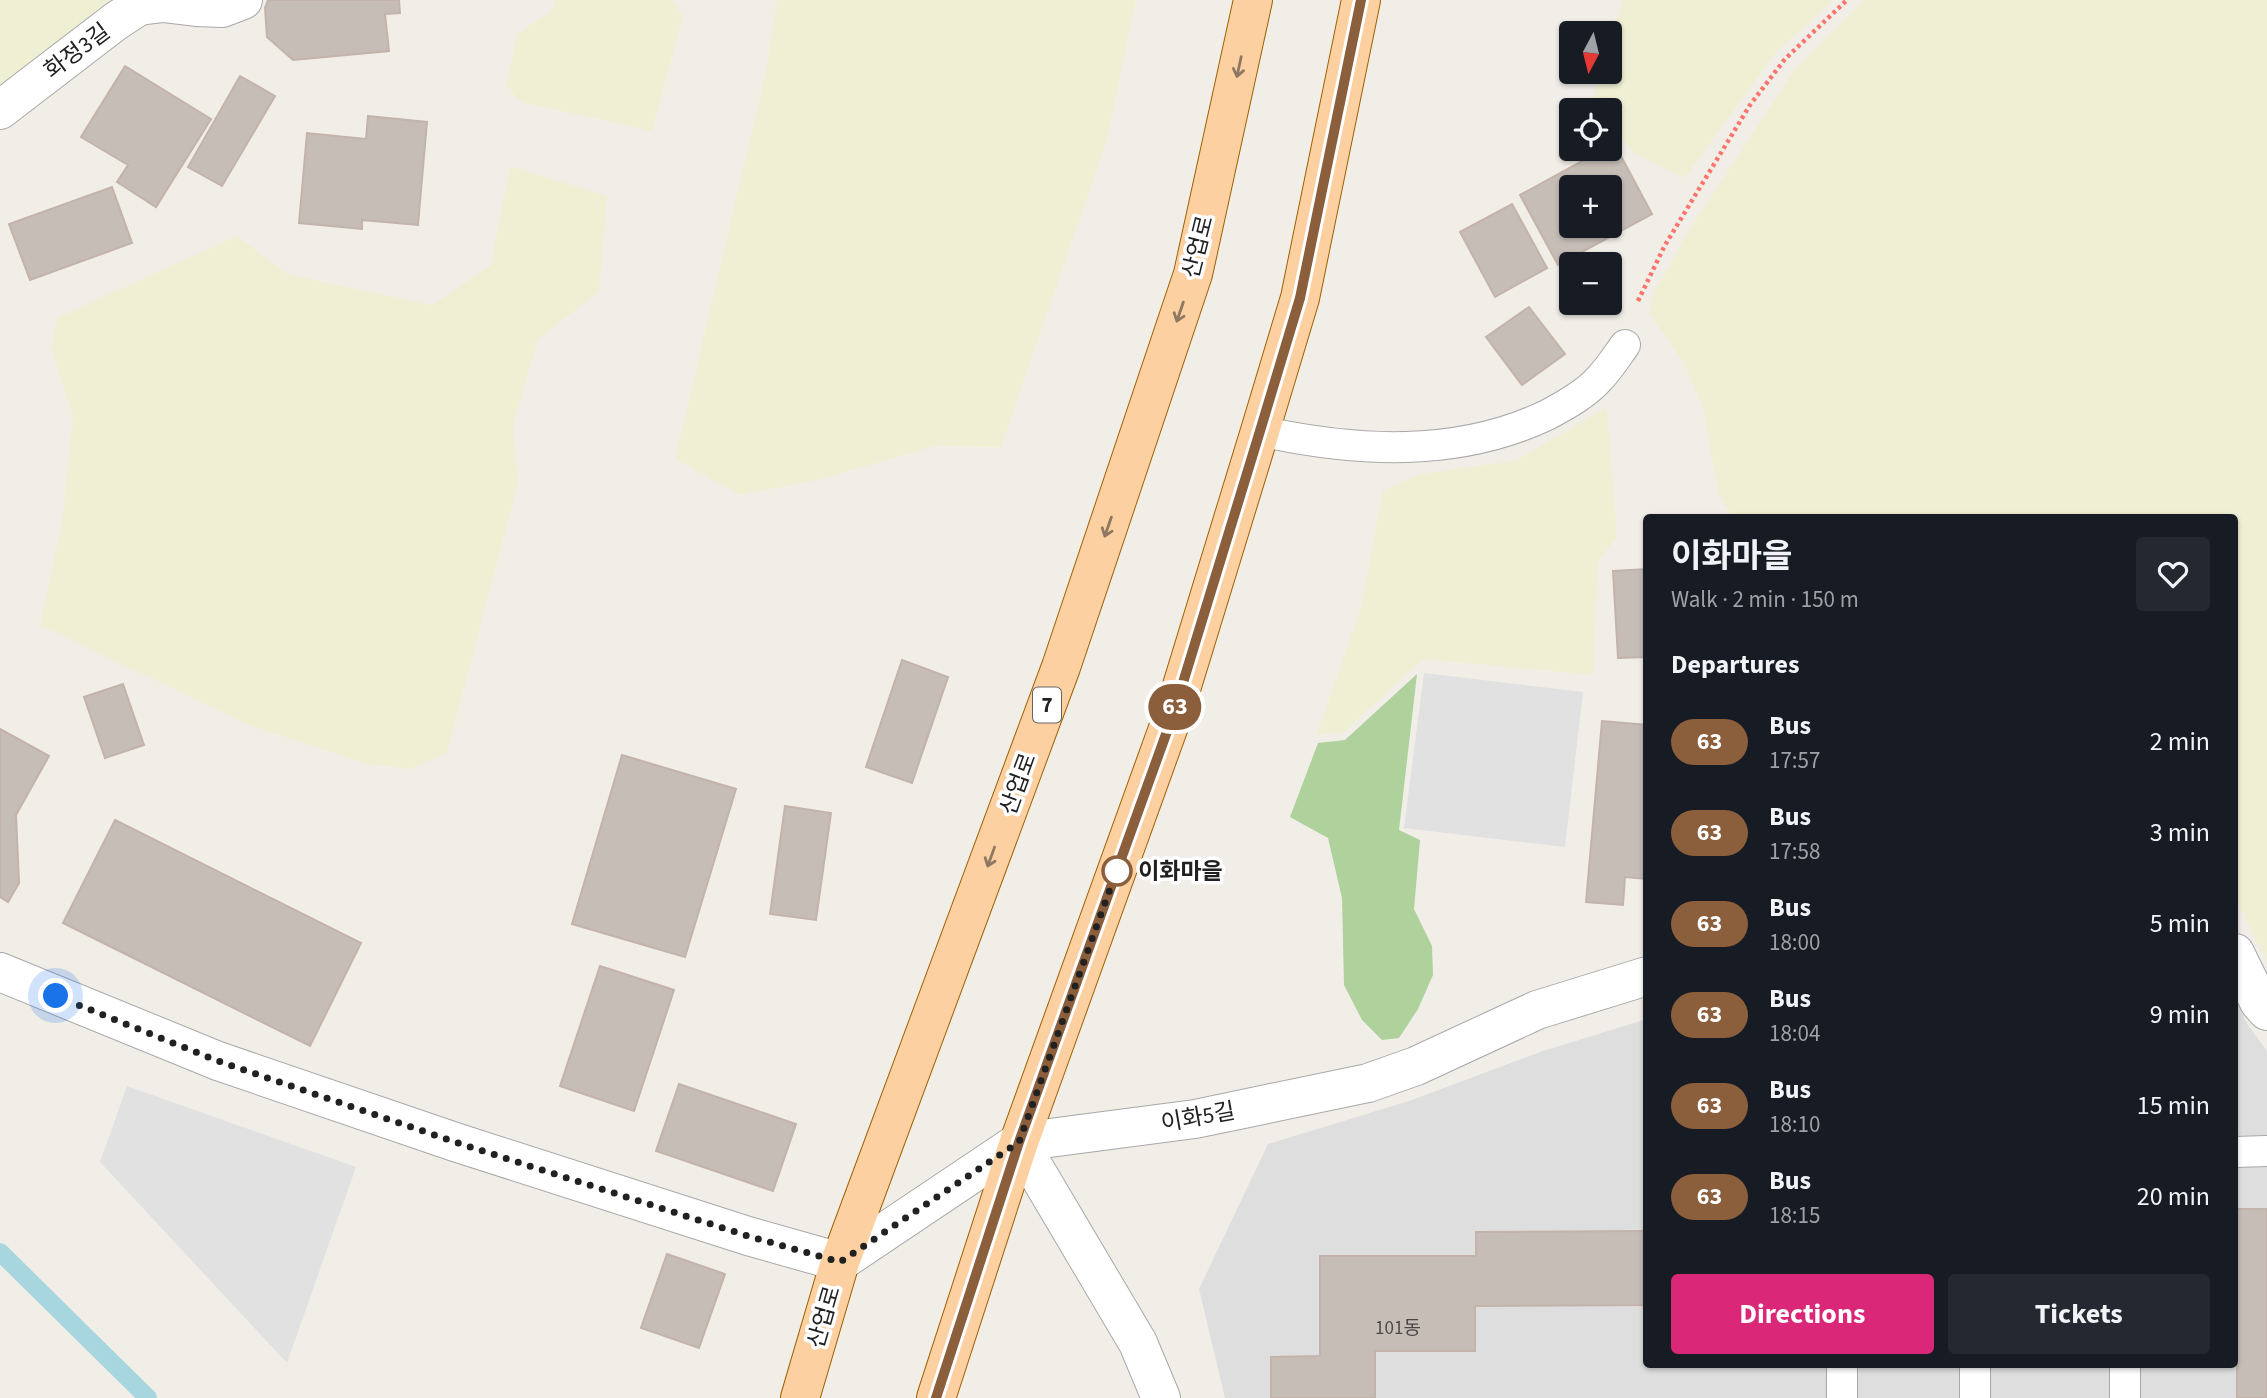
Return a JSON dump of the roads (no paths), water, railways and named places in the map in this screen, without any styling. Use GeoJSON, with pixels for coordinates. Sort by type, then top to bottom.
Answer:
{"type":"FeatureCollection","features":[{"type":"Feature","properties":{"kind":"main road","name":"산업로"},"geometry":{"type":"LineString","coordinates":[[800,1398],[840,1262],[1061,667],[1193,274],[1253,0]]}},
{"type":"Feature","properties":{"kind":"main road"},"geometry":{"type":"LineString","coordinates":[[936,1398],[1019,1142],[1174,712],[1260,431],[1300,298],[1361,0]]}},
{"type":"Feature","properties":{"kind":"street","name":"화정3길"},"geometry":{"type":"LineString","coordinates":[[0,110],[139,6],[163,3],[222,8],[243,0]]}},
{"type":"Feature","properties":{"kind":"street"},"geometry":{"type":"LineString","coordinates":[[2238,959],[2259,1002],[2267,1011]]}},
{"type":"Feature","properties":{"kind":"street"},"geometry":{"type":"LineString","coordinates":[[0,972],[230,1066],[468,1147],[748,1236],[840,1262],[1019,1142],[1139,1343],[1161,1398]]}},
{"type":"Feature","properties":{"kind":"street","name":"이화5길"},"geometry":{"type":"LineString","coordinates":[[1019,1142],[1195,1119],[1367,1083],[1416,1066],[1537,1010],[1643,977]]}},
{"type":"Feature","properties":{"kind":"lane"},"geometry":{"type":"LineString","coordinates":[[1260,431],[1309,442],[1361,448],[1423,446],[1472,440],[1519,428],[1561,408],[1598,381],[1625,345]]}},
{"type":"Feature","properties":{"kind":"lane"},"geometry":{"type":"LineString","coordinates":[[2238,1152],[2267,1151]]}},
{"type":"Feature","properties":{"kind":"lane"},"geometry":{"type":"LineString","coordinates":[[1842,1368],[1842,1398]]}},
{"type":"Feature","properties":{"kind":"lane"},"geometry":{"type":"LineString","coordinates":[[1975,1368],[1975,1398]]}},
{"type":"Feature","properties":{"kind":"lane"},"geometry":{"type":"LineString","coordinates":[[2125,1368],[2126,1398]]}},
{"type":"Feature","properties":{"kind":"waterway"},"geometry":{"type":"LineString","coordinates":[[0,1252],[148,1398]]}},
{"type":"Feature","properties":{"kind":"place","name":"이화마을"},"geometry":{"type":"Point","coordinates":[1117,871]}}]}
